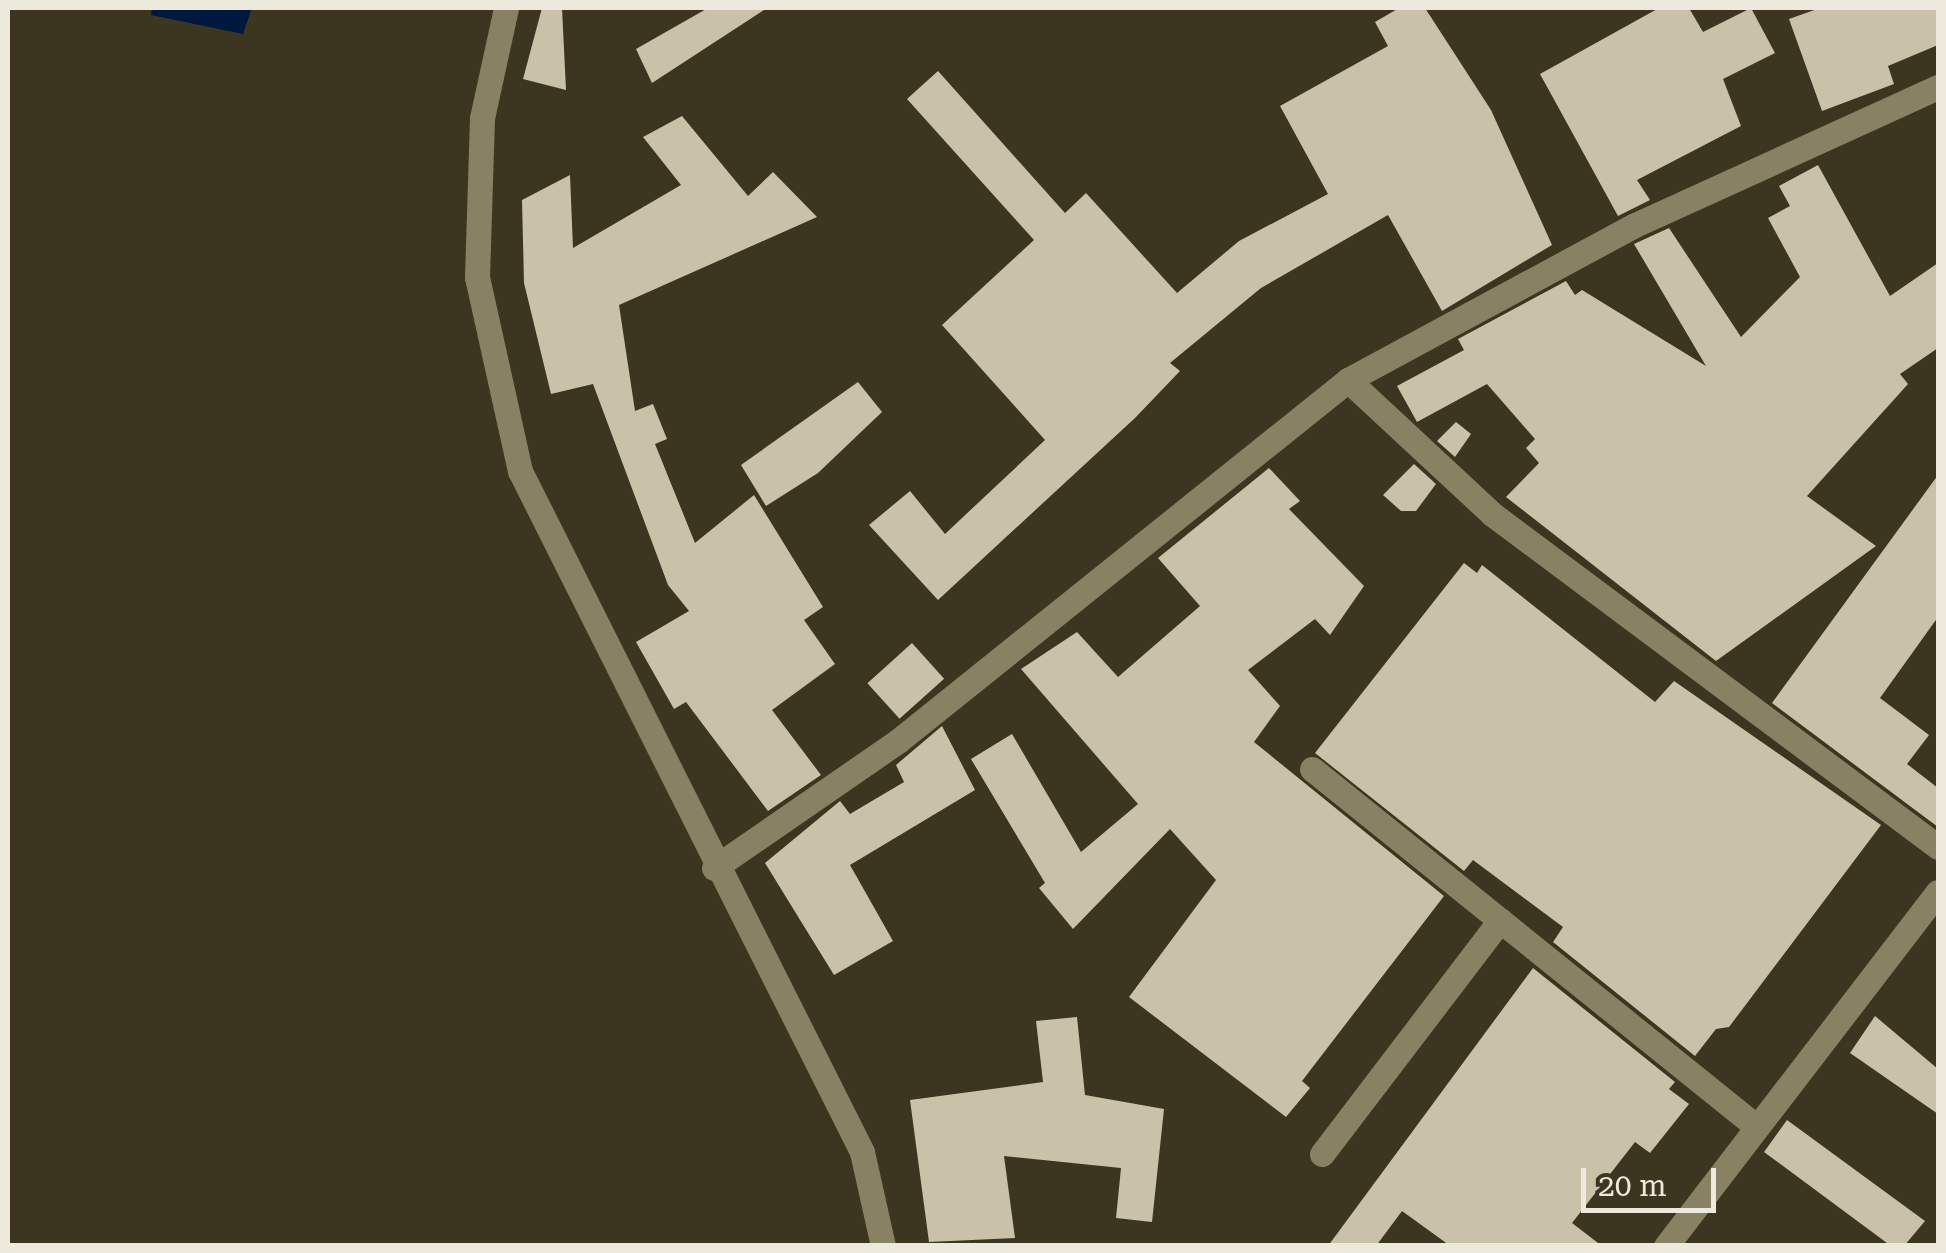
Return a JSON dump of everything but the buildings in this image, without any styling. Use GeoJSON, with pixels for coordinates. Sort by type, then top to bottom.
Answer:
{"type":"FeatureCollection","features":[{"type":"Feature","properties":{"kind":"street"},"geometry":{"type":"LineString","coordinates":[[506,8],[482,118],[477,277],[520,471],[714,868],[862,1152],[884,1246]]}},
{"type":"Feature","properties":{"kind":"street"},"geometry":{"type":"LineString","coordinates":[[714,868],[898,741],[1348,380],[1634,225],[1938,87]]}},
{"type":"Feature","properties":{"kind":"street"},"geometry":{"type":"LineString","coordinates":[[1348,380],[1492,514],[1938,847]]}},
{"type":"Feature","properties":{"kind":"street"},"geometry":{"type":"LineString","coordinates":[[1312,768],[1757,1127]]}},
{"type":"Feature","properties":{"kind":"street"},"geometry":{"type":"LineString","coordinates":[[1666,1246],[1938,892]]}},
{"type":"Feature","properties":{"kind":"street"},"geometry":{"type":"LineString","coordinates":[[1322,1154],[1500,920]]}},
{"type":"Feature","properties":{"kind":"water"},"geometry":{"type":"Polygon","coordinates":[[[152,8],[252,8],[243,34],[151,15],[152,8]]]}}]}
